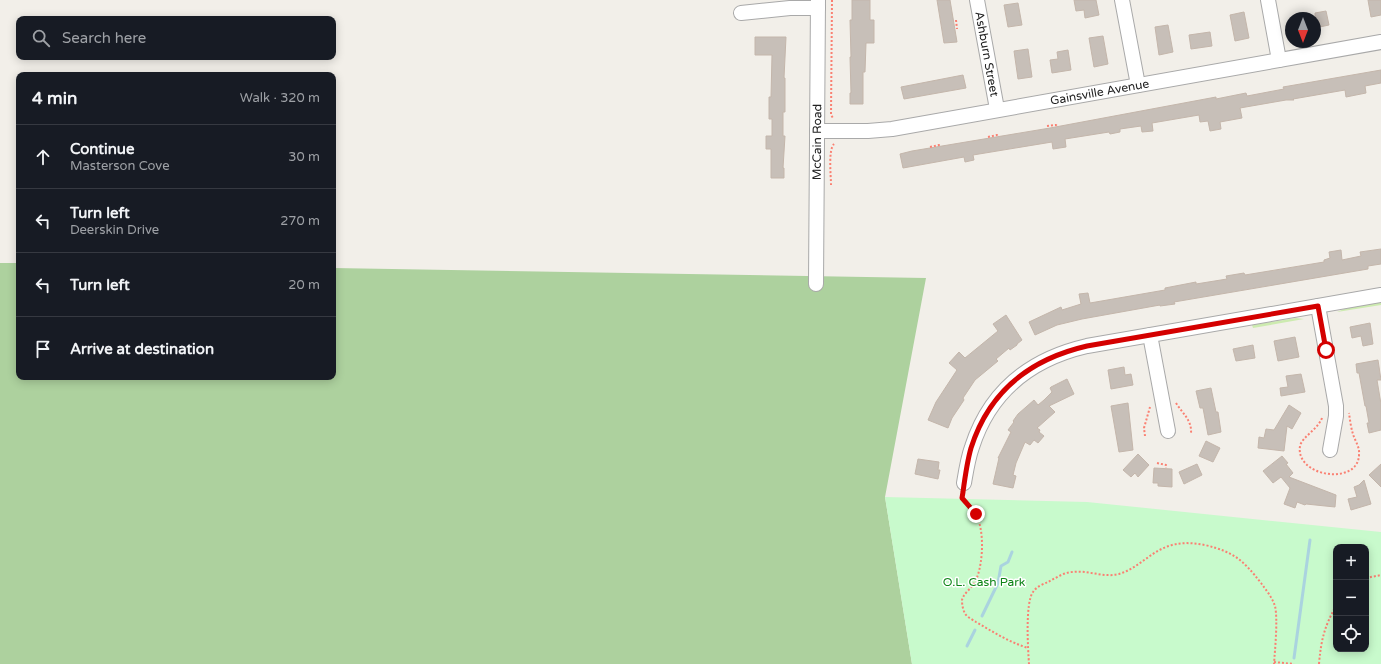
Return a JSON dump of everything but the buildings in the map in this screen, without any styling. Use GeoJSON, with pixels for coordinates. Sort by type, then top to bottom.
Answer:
{"type":"FeatureCollection","features":[{"type":"Feature","properties":{"kind":"street","name":"Ashburn Street"},"geometry":{"type":"LineString","coordinates":[[977,0],[997,109]]}},
{"type":"Feature","properties":{"kind":"street"},"geometry":{"type":"LineString","coordinates":[[1122,0],[1138,85]]}},
{"type":"Feature","properties":{"kind":"street"},"geometry":{"type":"LineString","coordinates":[[1268,0],[1279,60]]}},
{"type":"Feature","properties":{"kind":"street"},"geometry":{"type":"LineString","coordinates":[[741,13],[818,4]]}},
{"type":"Feature","properties":{"kind":"street","name":"McCain Road"},"geometry":{"type":"LineString","coordinates":[[816,284],[818,4]]}},
{"type":"Feature","properties":{"kind":"street","name":"Gainsville Avenue"},"geometry":{"type":"LineString","coordinates":[[817,132],[880,130],[1381,42]]}},
{"type":"Feature","properties":{"kind":"street"},"geometry":{"type":"LineString","coordinates":[[964,483],[971,448],[981,424],[999,397],[1024,373],[1047,359],[1067,351],[1150,335],[1381,295]]}},
{"type":"Feature","properties":{"kind":"street"},"geometry":{"type":"LineString","coordinates":[[1318,306],[1336,406],[1336,416],[1330,450]]}},
{"type":"Feature","properties":{"kind":"street"},"geometry":{"type":"LineString","coordinates":[[1150,335],[1168,431]]}},
{"type":"Feature","properties":{"kind":"path"},"geometry":{"type":"LineString","coordinates":[[832,0],[831,115],[835,120]]}},
{"type":"Feature","properties":{"kind":"path"},"geometry":{"type":"LineString","coordinates":[[956,20],[957,29]]}},
{"type":"Feature","properties":{"kind":"path"},"geometry":{"type":"LineString","coordinates":[[1047,126],[1056,126]]}},
{"type":"Feature","properties":{"kind":"path"},"geometry":{"type":"LineString","coordinates":[[988,137],[997,135],[998,137]]}},
{"type":"Feature","properties":{"kind":"path"},"geometry":{"type":"LineString","coordinates":[[930,147],[939,145],[939,147]]}},
{"type":"Feature","properties":{"kind":"path"},"geometry":{"type":"LineString","coordinates":[[1145,436],[1144,428],[1151,402]]}},
{"type":"Feature","properties":{"kind":"path"},"geometry":{"type":"LineString","coordinates":[[1175,402],[1187,417],[1191,425],[1191,433]]}},
{"type":"Feature","properties":{"kind":"path"},"geometry":{"type":"LineString","coordinates":[[1324,414],[1318,426],[1300,445],[1302,456],[1305,464],[1315,470],[1330,474],[1344,473],[1353,468],[1359,456],[1359,449],[1353,435],[1348,410]]}},
{"type":"Feature","properties":{"kind":"path"},"geometry":{"type":"LineString","coordinates":[[1157,463],[1166,465],[1166,468]]}},
{"type":"Feature","properties":{"kind":"path"},"geometry":{"type":"LineString","coordinates":[[964,483],[962,498],[976,514],[980,523],[982,543],[980,569],[976,582],[962,601],[963,608],[966,615],[980,624],[1015,644],[1028,648]]}},
{"type":"Feature","properties":{"kind":"path"},"geometry":{"type":"LineString","coordinates":[[1029,664],[1029,608],[1031,596],[1034,591],[1069,572],[1108,575],[1118,574],[1133,567],[1165,547],[1183,543],[1194,543],[1218,548],[1236,556],[1247,566],[1272,598],[1275,606],[1274,663],[1294,664]]}},
{"type":"Feature","properties":{"kind":"path"},"geometry":{"type":"LineString","coordinates":[[1369,577],[1381,575]]}},
{"type":"Feature","properties":{"kind":"path"},"geometry":{"type":"LineString","coordinates":[[1319,664],[1324,631],[1333,611]]}},
{"type":"Feature","properties":{"kind":"green space"},"geometry":{"type":"Polygon","coordinates":[[[0,263],[16,263],[16,380],[336,380],[336,268],[926,278],[885,497],[912,664],[0,664],[0,263]]]}},
{"type":"Feature","properties":{"kind":"green space"},"geometry":{"type":"Polygon","coordinates":[[[1381,302],[1381,305],[1337,312],[1344,309],[1381,302]]]}},
{"type":"Feature","properties":{"kind":"green space"},"geometry":{"type":"Polygon","coordinates":[[[1296,318],[1304,319],[1253,328],[1252,325],[1296,318]]]}},
{"type":"Feature","properties":{"kind":"green space","name":"O.L. Cash Park"},"geometry":{"type":"Polygon","coordinates":[[[885,497],[1087,502],[1381,532],[1381,664],[912,664],[885,497]]]}},
{"type":"Feature","properties":{"kind":"waterway"},"geometry":{"type":"LineString","coordinates":[[1294,658],[1310,540]]}},
{"type":"Feature","properties":{"kind":"waterway"},"geometry":{"type":"LineString","coordinates":[[982,616],[998,583],[1001,566],[1008,562],[1012,552]]}},
{"type":"Feature","properties":{"kind":"waterway"},"geometry":{"type":"LineString","coordinates":[[967,646],[975,630]]}},
{"type":"Feature","properties":{"kind":"route"},"geometry":{"type":"LineString","coordinates":[[976,514],[962,498],[967,466],[975,437],[981,424],[999,397],[1024,373],[1047,359],[1067,351],[1087,346],[1318,306],[1326,350]]}}]}
